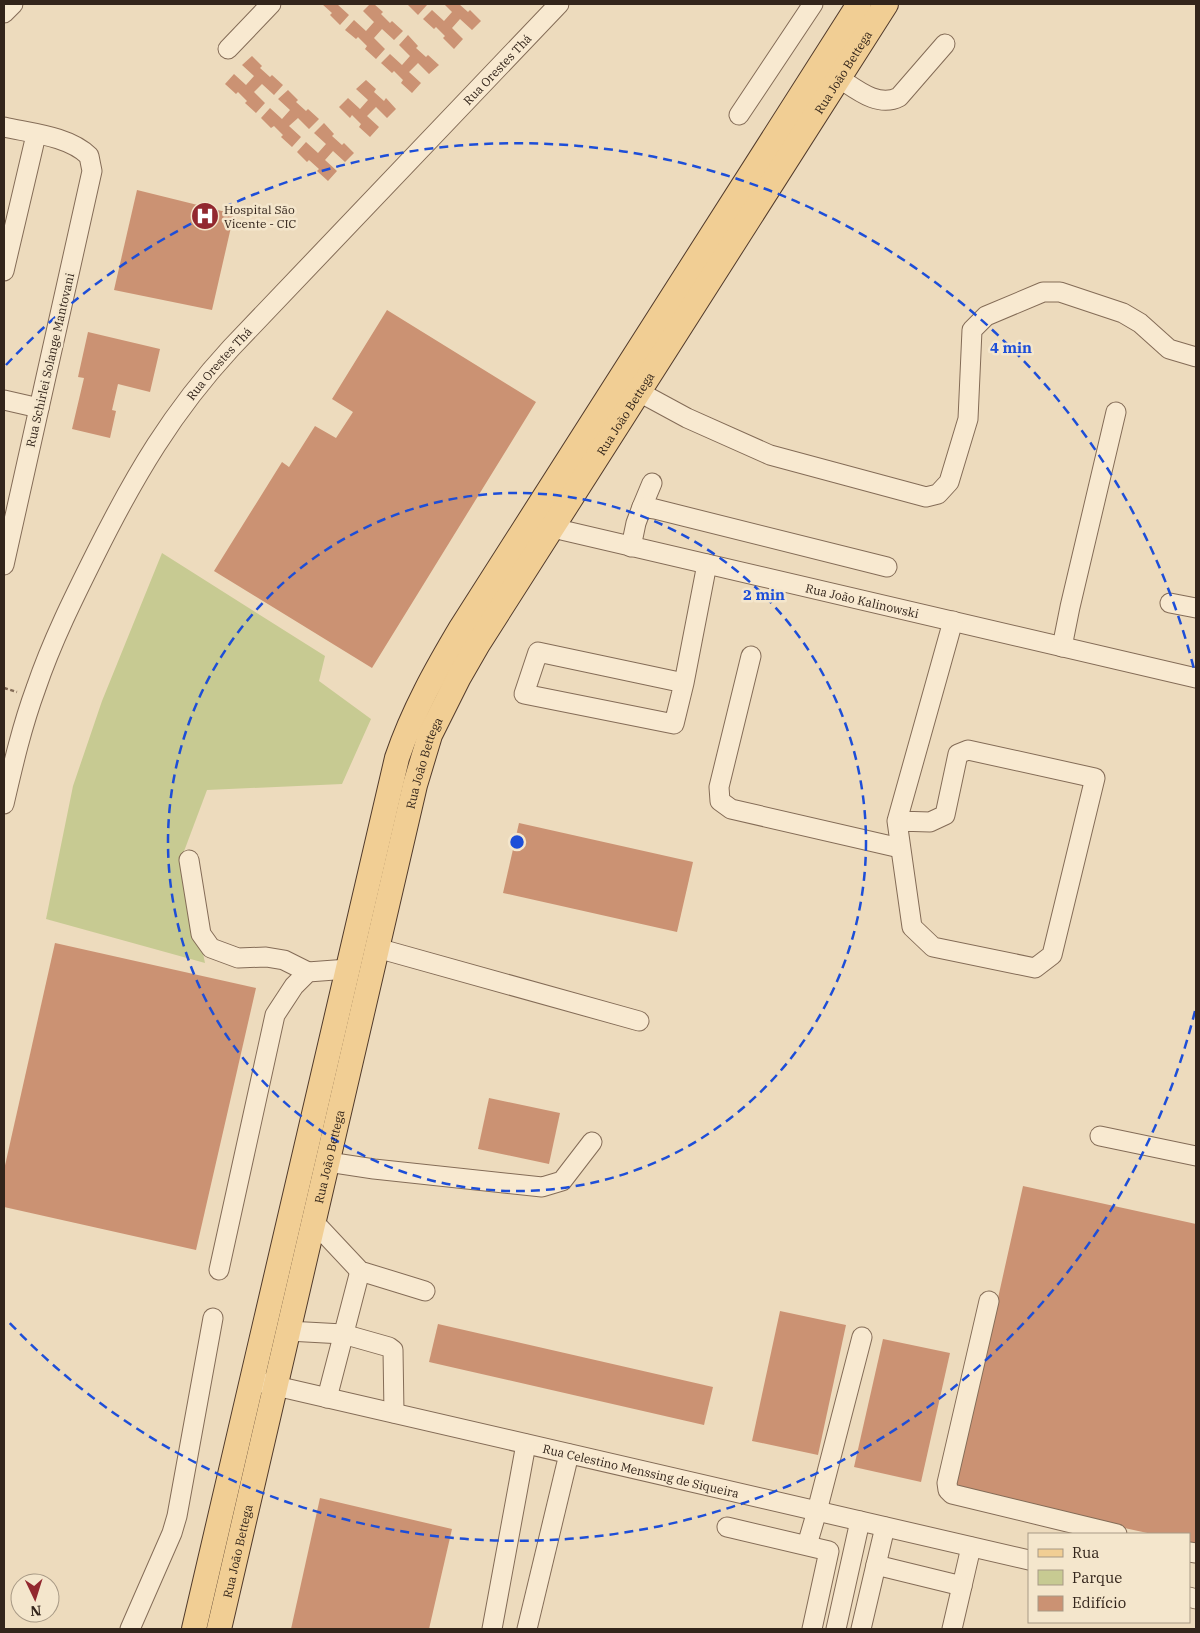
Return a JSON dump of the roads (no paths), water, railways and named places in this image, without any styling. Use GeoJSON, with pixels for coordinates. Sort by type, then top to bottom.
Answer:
{"type":"FeatureCollection","features":[{"type":"Feature","properties":{"kind":"main road","name":"Rua João Bettega"},"geometry":{"type":"LineString","coordinates":[[194,1629],[397,758],[406,732],[416,708],[442,659],[859,4]]}},
{"type":"Feature","properties":{"kind":"main road","name":"Rua João Bettega"},"geometry":{"type":"LineString","coordinates":[[220,1629],[415,784],[430,735],[478,644],[886,4]]}},
{"type":"Feature","properties":{"kind":"street"},"geometry":{"type":"LineString","coordinates":[[4,13],[13,4]]}},
{"type":"Feature","properties":{"kind":"street"},"geometry":{"type":"LineString","coordinates":[[228,49],[271,4]]}},
{"type":"Feature","properties":{"kind":"street","name":"Rua Orestes Thá"},"geometry":{"type":"LineString","coordinates":[[4,804],[24,723],[57,635],[118,510],[160,436],[205,376],[559,4]]}},
{"type":"Feature","properties":{"kind":"street"},"geometry":{"type":"LineString","coordinates":[[739,115],[813,4]]}},
{"type":"Feature","properties":{"kind":"street"},"geometry":{"type":"LineString","coordinates":[[839,78],[867,96],[882,101],[893,100],[899,97],[945,44]]}},
{"type":"Feature","properties":{"kind":"street"},"geometry":{"type":"LineString","coordinates":[[4,127],[36,135],[4,271]]}},
{"type":"Feature","properties":{"kind":"street","name":"Rua Schirlei Solange Mantovani"},"geometry":{"type":"LineString","coordinates":[[4,565],[91,180],[92,164],[89,156],[84,151],[70,143],[36,135]]}},
{"type":"Feature","properties":{"kind":"street"},"geometry":{"type":"LineString","coordinates":[[639,392],[687,418],[770,455],[926,497],[938,494],[949,482],[968,419],[972,330],[986,316],[1043,292],[1060,292],[1123,313],[1140,322],[1170,349],[1196,357]]}},
{"type":"Feature","properties":{"kind":"street"},"geometry":{"type":"LineString","coordinates":[[4,400],[39,408]]}},
{"type":"Feature","properties":{"kind":"street"},"geometry":{"type":"LineString","coordinates":[[1062,647],[1116,412]]}},
{"type":"Feature","properties":{"kind":"street"},"geometry":{"type":"LineString","coordinates":[[631,546],[636,523],[652,483]]}},
{"type":"Feature","properties":{"kind":"street"},"geometry":{"type":"LineString","coordinates":[[642,508],[665,512],[887,568]]}},
{"type":"Feature","properties":{"kind":"street","name":"Rua João Kalinowski"},"geometry":{"type":"LineString","coordinates":[[528,523],[1196,678]]}},
{"type":"Feature","properties":{"kind":"street"},"geometry":{"type":"LineString","coordinates":[[684,683],[538,652],[524,694],[674,724],[684,683],[707,564]]}},
{"type":"Feature","properties":{"kind":"street"},"geometry":{"type":"LineString","coordinates":[[1170,603],[1196,608]]}},
{"type":"Feature","properties":{"kind":"street"},"geometry":{"type":"LineString","coordinates":[[898,821],[930,822],[945,815],[958,754],[968,750],[1095,778],[1052,955],[1035,968],[933,947],[912,927],[900,848],[898,821],[953,621]]}},
{"type":"Feature","properties":{"kind":"street"},"geometry":{"type":"LineString","coordinates":[[751,656],[719,787],[720,800],[731,809],[900,848]]}},
{"type":"Feature","properties":{"kind":"street"},"geometry":{"type":"LineString","coordinates":[[189,860],[201,934],[211,948],[238,958],[266,957],[284,960],[308,972],[348,970]]}},
{"type":"Feature","properties":{"kind":"street"},"geometry":{"type":"LineString","coordinates":[[377,948],[639,1021]]}},
{"type":"Feature","properties":{"kind":"street"},"geometry":{"type":"LineString","coordinates":[[219,1270],[275,1015],[294,986],[308,972]]}},
{"type":"Feature","properties":{"kind":"street"},"geometry":{"type":"LineString","coordinates":[[1100,1136],[1196,1156]]}},
{"type":"Feature","properties":{"kind":"street"},"geometry":{"type":"LineString","coordinates":[[328,1162],[374,1169],[542,1186],[562,1181],[592,1142]]}},
{"type":"Feature","properties":{"kind":"street"},"geometry":{"type":"LineString","coordinates":[[314,1222],[360,1271],[425,1291]]}},
{"type":"Feature","properties":{"kind":"street"},"geometry":{"type":"LineString","coordinates":[[327,1398],[360,1271]]}},
{"type":"Feature","properties":{"kind":"street"},"geometry":{"type":"LineString","coordinates":[[988,1301],[947,1483],[948,1490],[952,1494],[1113,1533]]}},
{"type":"Feature","properties":{"kind":"street"},"geometry":{"type":"LineString","coordinates":[[130,1629],[172,1533],[177,1516],[213,1318]]}},
{"type":"Feature","properties":{"kind":"street"},"geometry":{"type":"LineString","coordinates":[[288,1331],[343,1334],[394,1350],[394,1413]]}},
{"type":"Feature","properties":{"kind":"street"},"geometry":{"type":"LineString","coordinates":[[807,1545],[862,1337]]}},
{"type":"Feature","properties":{"kind":"street","name":"Rua Celestino Menssing de Siqueira"},"geometry":{"type":"LineString","coordinates":[[252,1380],[1028,1560]]}},
{"type":"Feature","properties":{"kind":"street"},"geometry":{"type":"LineString","coordinates":[[492,1629],[526,1444]]}},
{"type":"Feature","properties":{"kind":"street"},"geometry":{"type":"LineString","coordinates":[[527,1629],[569,1454]]}},
{"type":"Feature","properties":{"kind":"street"},"geometry":{"type":"LineString","coordinates":[[836,1629],[860,1521]]}},
{"type":"Feature","properties":{"kind":"street"},"geometry":{"type":"LineString","coordinates":[[727,1527],[828,1550],[812,1629]]}},
{"type":"Feature","properties":{"kind":"street"},"geometry":{"type":"LineString","coordinates":[[861,1629],[884,1527]]}},
{"type":"Feature","properties":{"kind":"street"},"geometry":{"type":"LineString","coordinates":[[952,1629],[971,1547]]}},
{"type":"Feature","properties":{"kind":"street"},"geometry":{"type":"LineString","coordinates":[[876,1565],[962,1586]]}},
{"type":"Feature","properties":{"kind":"place","name":"Hospital São Vicente - CIC"},"geometry":{"type":"Point","coordinates":[205,216]}}]}
